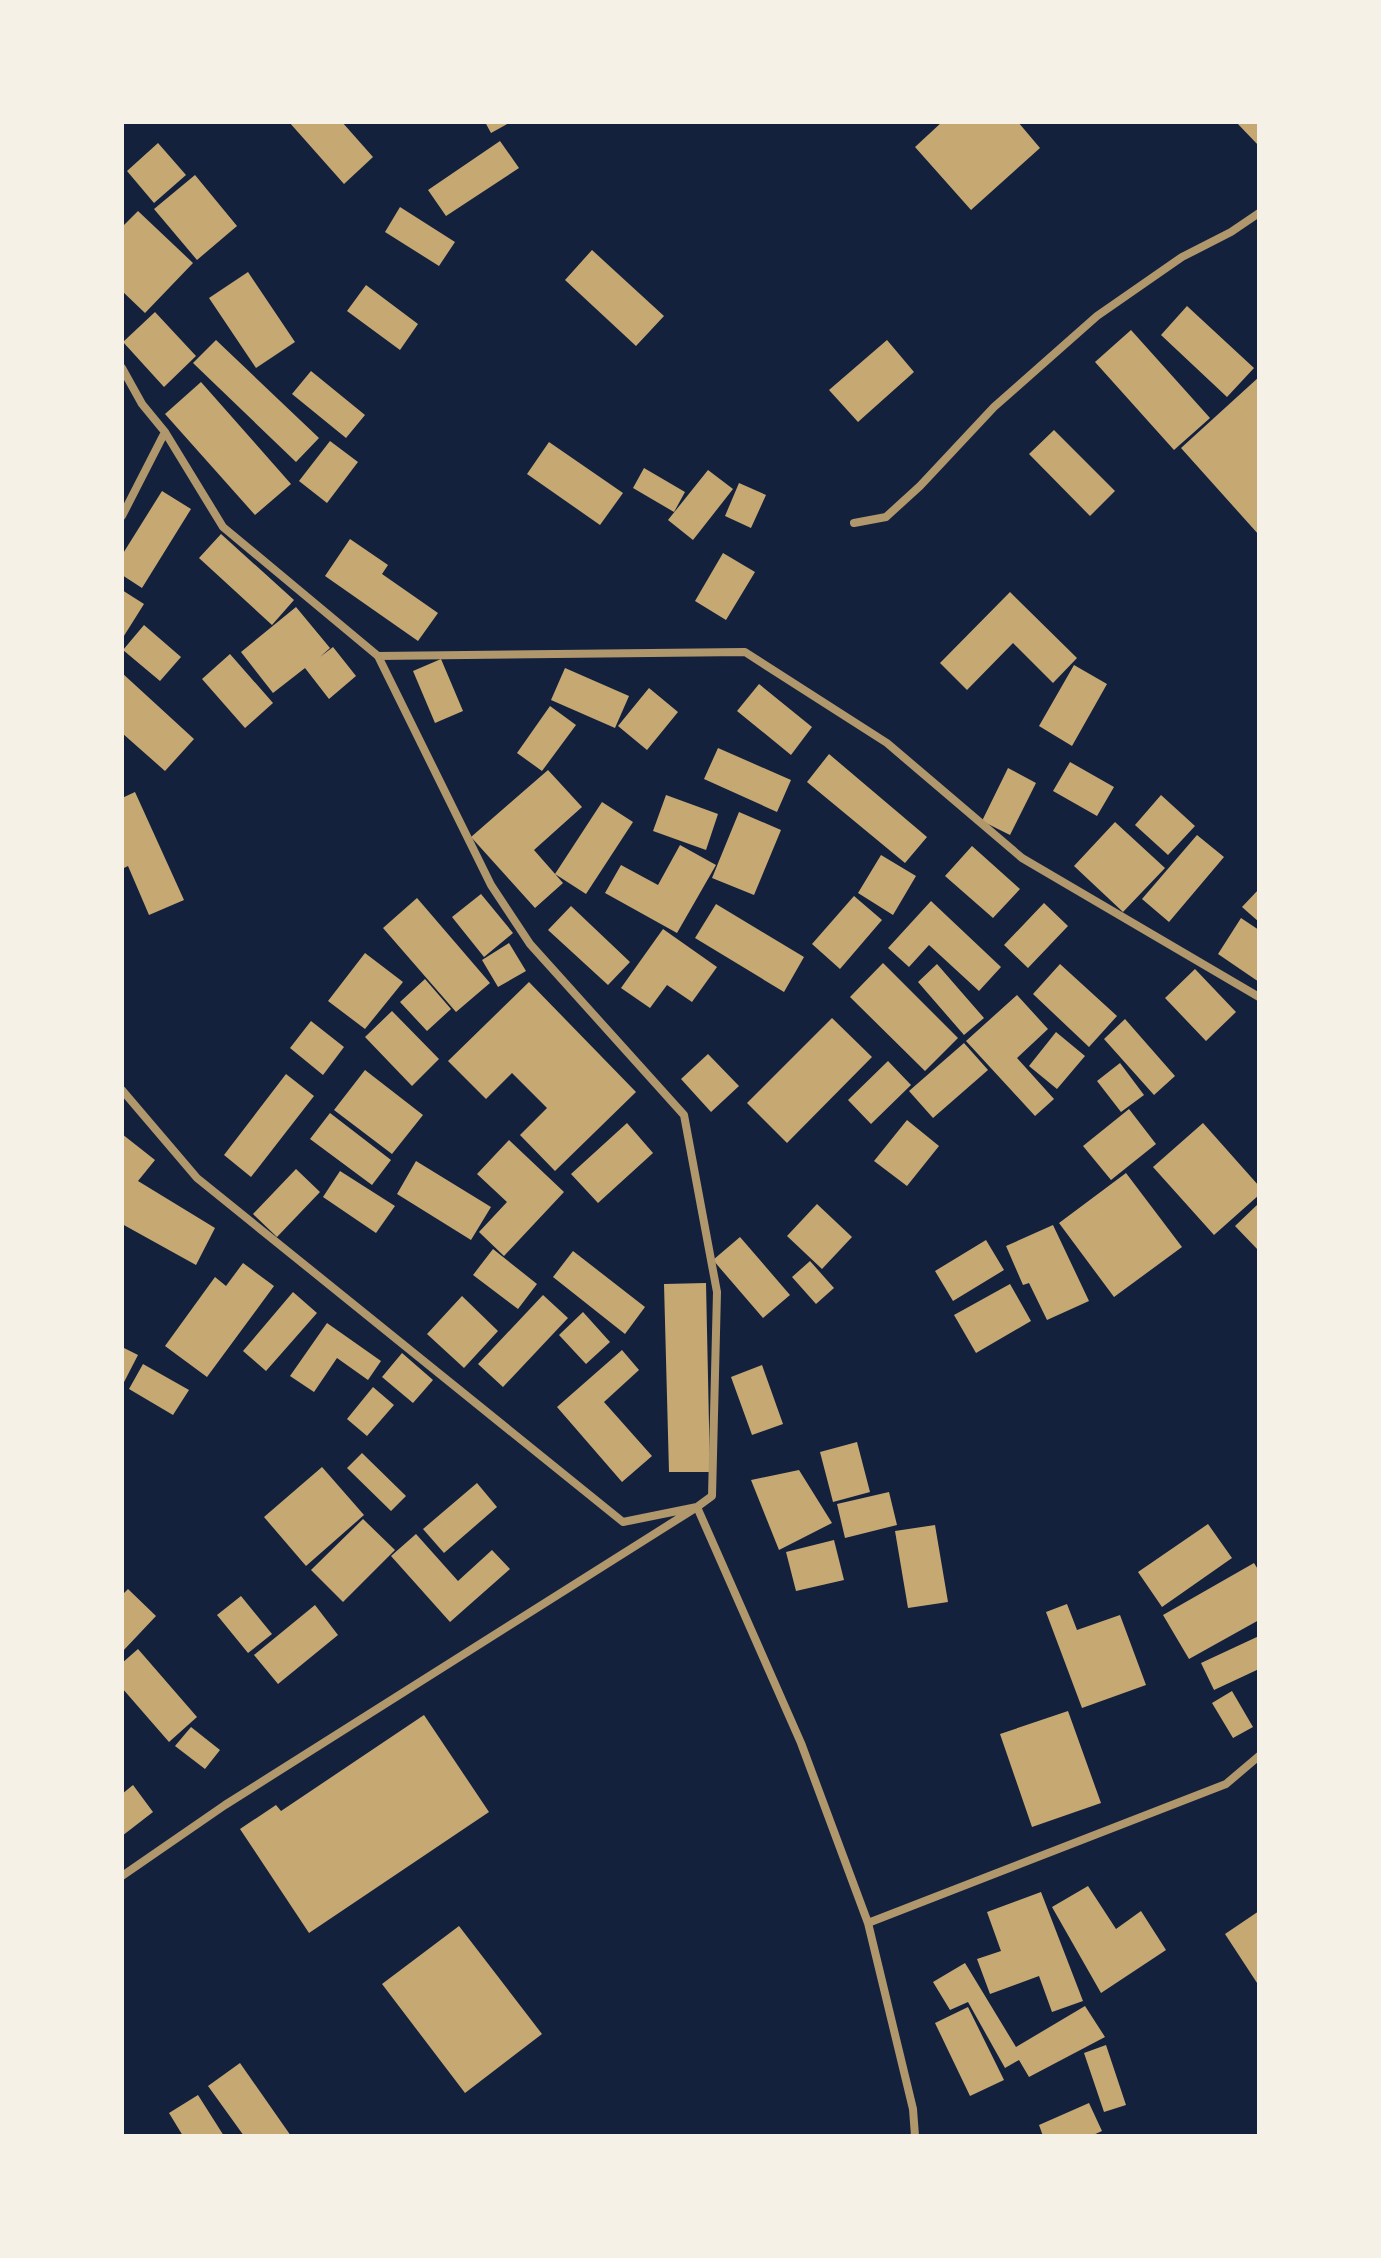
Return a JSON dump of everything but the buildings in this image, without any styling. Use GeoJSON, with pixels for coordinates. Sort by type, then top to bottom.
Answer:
{"type":"FeatureCollection","features":[{"type":"Feature","properties":{"kind":"street"},"geometry":{"type":"LineString","coordinates":[[854,523],[886,517],[920,486],[994,407],[1097,316],[1182,257],[1231,232],[1259,213]]}},
{"type":"Feature","properties":{"kind":"street"},"geometry":{"type":"LineString","coordinates":[[122,368],[142,404],[165,432],[223,527],[378,656],[491,885],[530,944],[684,1115],[717,1292],[712,1496],[225,1805],[122,1876]]}},
{"type":"Feature","properties":{"kind":"street"},"geometry":{"type":"LineString","coordinates":[[122,516],[165,432]]}},
{"type":"Feature","properties":{"kind":"street"},"geometry":{"type":"LineString","coordinates":[[378,656],[745,652],[887,743],[1022,858],[1259,997]]}},
{"type":"Feature","properties":{"kind":"street"},"geometry":{"type":"LineString","coordinates":[[122,1090],[197,1178],[623,1522],[697,1507]]}},
{"type":"Feature","properties":{"kind":"street"},"geometry":{"type":"LineString","coordinates":[[697,1507],[801,1743],[868,1923],[913,2109],[915,2136]]}},
{"type":"Feature","properties":{"kind":"street"},"geometry":{"type":"LineString","coordinates":[[868,1923],[1226,1784],[1259,1756]]}}]}
